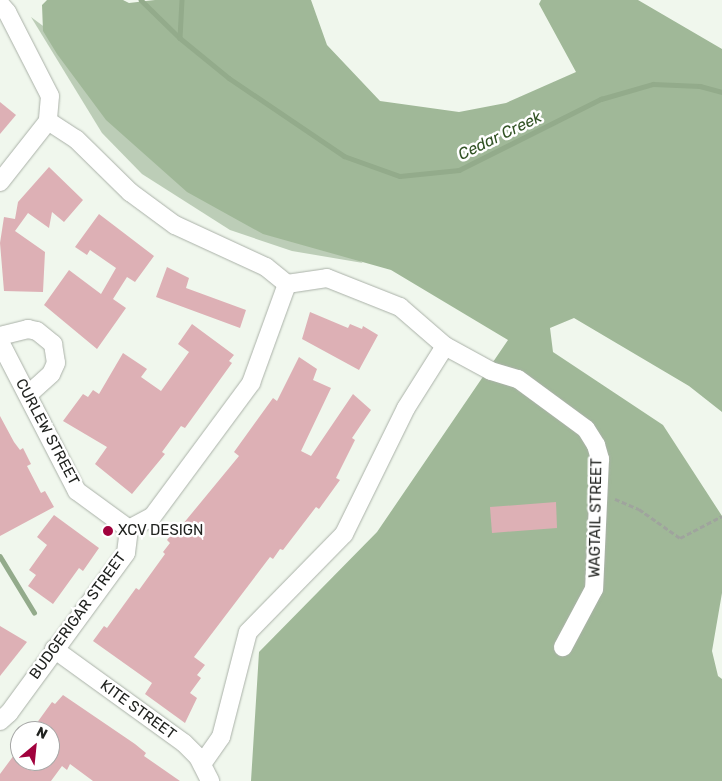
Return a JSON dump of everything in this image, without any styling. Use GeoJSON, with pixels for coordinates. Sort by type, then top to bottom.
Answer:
{"type":"FeatureCollection","features":[{"type":"Feature","properties":{"kind":"street"},"geometry":{"type":"LineString","coordinates":[[0,4],[7,12],[50,96],[48,121],[0,182]]}},
{"type":"Feature","properties":{"kind":"street"},"geometry":{"type":"LineString","coordinates":[[48,121],[76,139],[130,192],[176,225],[266,267],[287,284],[251,383],[152,517],[129,529]]}},
{"type":"Feature","properties":{"kind":"street","name":"WAGTAIL STREET"},"geometry":{"type":"LineString","coordinates":[[287,284],[327,278],[400,306],[444,346],[491,371],[518,379],[586,429],[596,445],[600,459],[594,589],[563,647]]}},
{"type":"Feature","properties":{"kind":"street"},"geometry":{"type":"LineString","coordinates":[[0,336],[28,329],[37,331],[53,344],[56,363],[51,374],[28,395]]}},
{"type":"Feature","properties":{"kind":"street","name":"CURLEW STREET"},"geometry":{"type":"LineString","coordinates":[[0,342],[77,491],[129,529]]}},
{"type":"Feature","properties":{"kind":"street"},"geometry":{"type":"LineString","coordinates":[[202,764],[221,737],[248,632],[344,534],[406,408],[444,346]]}},
{"type":"Feature","properties":{"kind":"street","name":"BUDGERIGAR STREET"},"geometry":{"type":"LineString","coordinates":[[0,721],[9,713],[126,553],[129,529]]}},
{"type":"Feature","properties":{"kind":"street","name":"KITE STREET"},"geometry":{"type":"LineString","coordinates":[[54,649],[184,743],[202,764],[210,781]]}},
{"type":"Feature","properties":{"kind":"path"},"geometry":{"type":"LineString","coordinates":[[599,491],[638,509],[680,538],[722,516]]}},
{"type":"Feature","properties":{"kind":"green space"},"geometry":{"type":"Polygon","coordinates":[[[47,0],[123,0],[129,3],[155,0],[311,0],[327,45],[380,101],[459,112],[506,103],[576,72],[539,4],[541,0],[638,0],[722,49],[722,412],[689,386],[574,318],[550,328],[553,352],[663,425],[722,516],[722,593],[712,651],[718,676],[722,679],[722,781],[251,781],[259,652],[377,532],[508,340],[391,270],[263,234],[187,192],[106,120],[57,54],[43,31],[42,5],[47,0]]]}},
{"type":"Feature","properties":{"kind":"green space"},"geometry":{"type":"Polygon","coordinates":[[[31,17],[363,263],[292,251],[230,230],[142,174],[102,133],[31,17]]]}},
{"type":"Feature","properties":{"kind":"building"},"geometry":{"type":"Polygon","coordinates":[[[0,102],[16,115],[0,134],[0,102]]]}},
{"type":"Feature","properties":{"kind":"building"},"geometry":{"type":"Polygon","coordinates":[[[49,167],[83,200],[64,222],[52,212],[49,228],[28,213],[15,231],[45,252],[43,292],[4,291],[0,243],[4,217],[15,219],[18,202],[49,167]]]}},
{"type":"Feature","properties":{"kind":"building"},"geometry":{"type":"Polygon","coordinates":[[[99,214],[154,256],[135,282],[127,277],[113,299],[126,308],[97,349],[44,305],[69,270],[101,294],[116,268],[90,250],[87,255],[75,247],[99,214]]]}},
{"type":"Feature","properties":{"kind":"building"},"geometry":{"type":"Polygon","coordinates":[[[167,267],[189,278],[186,288],[246,310],[240,328],[156,297],[167,267]]]}},
{"type":"Feature","properties":{"kind":"building"},"geometry":{"type":"Polygon","coordinates":[[[310,312],[348,328],[350,324],[362,329],[363,326],[378,335],[359,370],[302,339],[310,312]]]}},
{"type":"Feature","properties":{"kind":"building"},"geometry":{"type":"Polygon","coordinates":[[[192,324],[234,355],[229,361],[232,363],[185,428],[181,426],[162,452],[165,454],[132,494],[95,464],[107,447],[63,421],[83,394],[88,397],[93,390],[99,394],[123,353],[147,369],[141,377],[161,391],[189,352],[178,344],[192,324]]]}},
{"type":"Feature","properties":{"kind":"building"},"geometry":{"type":"Polygon","coordinates":[[[299,357],[317,369],[313,380],[331,388],[301,451],[311,456],[353,394],[371,410],[352,438],[355,440],[336,478],[340,480],[319,509],[316,507],[283,550],[280,549],[273,559],[270,557],[194,657],[205,665],[197,675],[201,678],[190,693],[197,698],[185,723],[145,694],[152,683],[93,641],[104,626],[107,628],[136,588],[139,590],[165,554],[163,552],[170,543],[167,540],[176,528],[178,530],[239,456],[234,452],[273,398],[277,401],[299,357]]]}},
{"type":"Feature","properties":{"kind":"building"},"geometry":{"type":"Polygon","coordinates":[[[0,416],[14,442],[20,450],[23,448],[31,464],[27,466],[41,493],[45,491],[54,507],[0,536],[0,416]]]}},
{"type":"Feature","properties":{"kind":"building"},"geometry":{"type":"Polygon","coordinates":[[[556,502],[557,528],[492,533],[490,507],[556,502]]]}},
{"type":"Feature","properties":{"kind":"building"},"geometry":{"type":"Polygon","coordinates":[[[54,515],[99,548],[83,571],[79,568],[53,604],[28,586],[36,575],[29,570],[47,545],[37,537],[54,515]]]}},
{"type":"Feature","properties":{"kind":"building"},"geometry":{"type":"Polygon","coordinates":[[[0,626],[27,642],[0,676],[0,626]]]}},
{"type":"Feature","properties":{"kind":"building"},"geometry":{"type":"Polygon","coordinates":[[[63,695],[135,744],[146,753],[144,756],[180,781],[93,781],[70,764],[67,770],[62,766],[60,769],[60,721],[38,721],[52,702],[55,704],[63,695]]]}},
{"type":"Feature","properties":{"kind":"building"},"geometry":{"type":"Polygon","coordinates":[[[10,760],[10,771],[58,771],[51,781],[0,781],[0,774],[10,760]]]}},
{"type":"Feature","properties":{"kind":"waterway"},"geometry":{"type":"LineString","coordinates":[[141,0],[180,38]]}},
{"type":"Feature","properties":{"kind":"waterway","name":"Cedar Creek"},"geometry":{"type":"LineString","coordinates":[[182,0],[180,38],[229,78],[344,156],[400,176],[459,170],[601,99],[653,84],[700,86],[722,92]]}},
{"type":"Feature","properties":{"kind":"waterway"},"geometry":{"type":"LineString","coordinates":[[0,556],[34,612]]}},
{"type":"Feature","properties":{"kind":"place","name":"XCV DESIGN"},"geometry":{"type":"Point","coordinates":[108,531]}}]}
